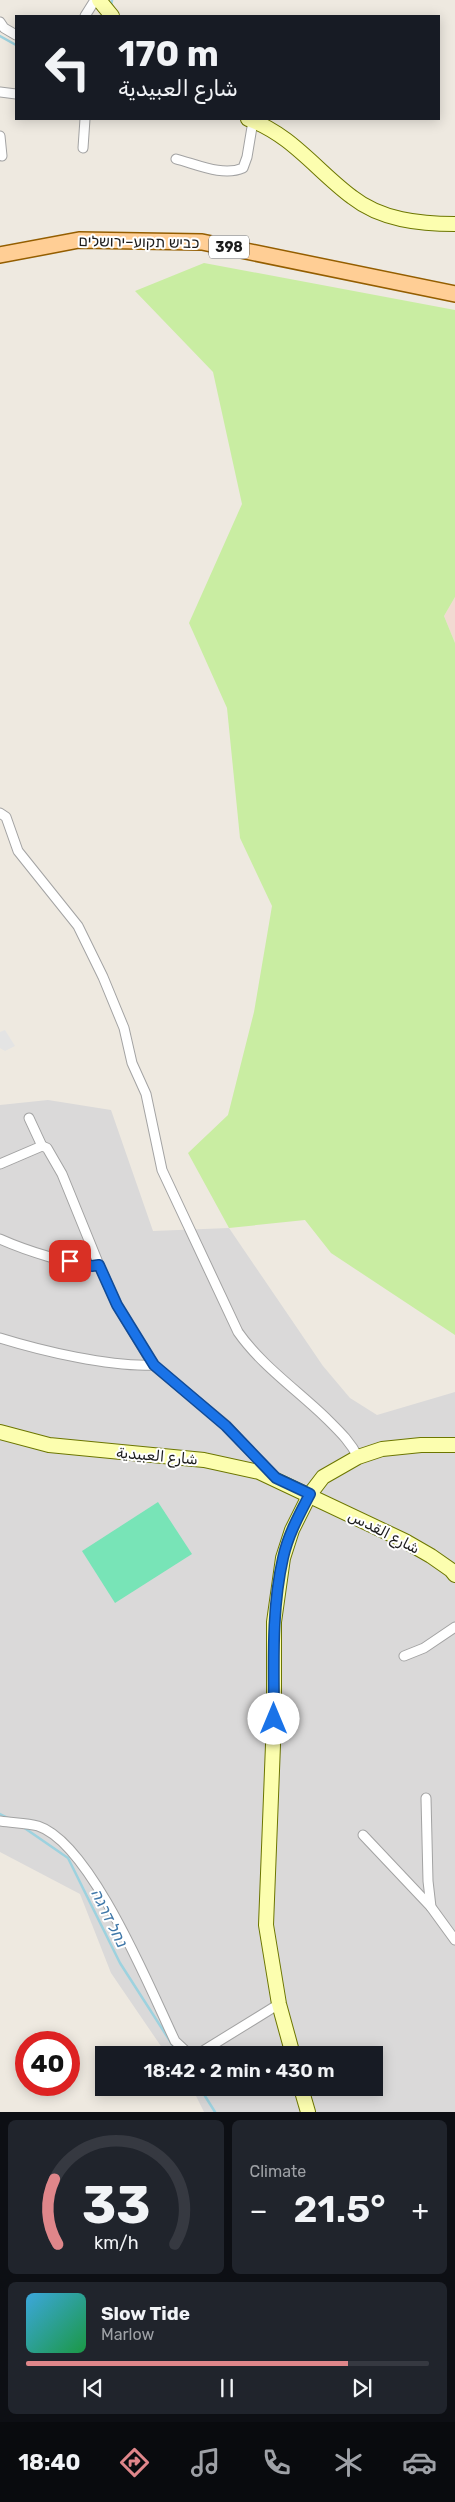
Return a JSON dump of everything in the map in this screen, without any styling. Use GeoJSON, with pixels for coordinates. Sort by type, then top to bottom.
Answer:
{"type":"FeatureCollection","features":[{"type":"Feature","properties":{"kind":"main road","name":"כביש תקוע–ירושלים"},"geometry":{"type":"LineString","coordinates":[[0,255],[79,240],[202,242],[455,294]]}},
{"type":"Feature","properties":{"kind":"street"},"geometry":{"type":"LineString","coordinates":[[86,15],[95,0]]}},
{"type":"Feature","properties":{"kind":"street"},"geometry":{"type":"LineString","coordinates":[[99,0],[111,15]]}},
{"type":"Feature","properties":{"kind":"street"},"geometry":{"type":"LineString","coordinates":[[0,24],[15,34]]}},
{"type":"Feature","properties":{"kind":"street"},"geometry":{"type":"LineString","coordinates":[[0,92],[15,94]]}},
{"type":"Feature","properties":{"kind":"street"},"geometry":{"type":"LineString","coordinates":[[83,148],[85,120]]}},
{"type":"Feature","properties":{"kind":"street"},"geometry":{"type":"LineString","coordinates":[[176,159],[222,171],[234,171],[242,168],[247,157],[251,120],[278,133],[300,149],[354,199],[387,216],[424,224],[455,224]]}},
{"type":"Feature","properties":{"kind":"street"},"geometry":{"type":"LineString","coordinates":[[0,136],[2,156]]}},
{"type":"Feature","properties":{"kind":"street"},"geometry":{"type":"LineString","coordinates":[[0,813],[6,817],[18,851],[78,926],[103,977],[124,1028],[132,1063],[146,1094],[162,1170],[238,1332],[251,1350],[352,1443],[358,1457]]}},
{"type":"Feature","properties":{"kind":"street"},"geometry":{"type":"LineString","coordinates":[[29,1118],[42,1146],[50,1151],[62,1174],[117,1305],[154,1365],[226,1426],[276,1478]]}},
{"type":"Feature","properties":{"kind":"street"},"geometry":{"type":"LineString","coordinates":[[0,1164],[42,1146]]}},
{"type":"Feature","properties":{"kind":"street"},"geometry":{"type":"LineString","coordinates":[[0,1239],[56,1258],[92,1266],[99,1265]]}},
{"type":"Feature","properties":{"kind":"street"},"geometry":{"type":"LineString","coordinates":[[0,1338],[70,1355],[140,1366],[154,1365]]}},
{"type":"Feature","properties":{"kind":"street","name":"شارع العبيدية"},"geometry":{"type":"LineString","coordinates":[[0,1432],[49,1445],[204,1460],[239,1466],[276,1478],[310,1494]]}},
{"type":"Feature","properties":{"kind":"street"},"geometry":{"type":"LineString","coordinates":[[291,2046],[279,2004],[266,1924],[274,1719],[274,1622],[283,1558],[292,1530],[310,1494],[323,1477],[358,1457],[382,1449],[421,1445],[455,1445]]}},
{"type":"Feature","properties":{"kind":"street","name":"شارع القدس"},"geometry":{"type":"LineString","coordinates":[[310,1494],[431,1556],[451,1570],[455,1576]]}},
{"type":"Feature","properties":{"kind":"street"},"geometry":{"type":"LineString","coordinates":[[404,1656],[424,1648],[455,1627]]}},
{"type":"Feature","properties":{"kind":"street"},"geometry":{"type":"LineString","coordinates":[[426,1798],[428,1881],[431,1907]]}},
{"type":"Feature","properties":{"kind":"street"},"geometry":{"type":"LineString","coordinates":[[0,1821],[39,1826],[64,1843],[97,1885],[174,2041],[189,2054],[198,2054],[279,2004]]}},
{"type":"Feature","properties":{"kind":"street"},"geometry":{"type":"LineString","coordinates":[[363,1835],[431,1907],[455,1940]]}},
{"type":"Feature","properties":{"kind":"street"},"geometry":{"type":"LineString","coordinates":[[303,2096],[308,2112]]}},
{"type":"Feature","properties":{"kind":"shaded area"},"geometry":{"type":"Polygon","coordinates":[[[455,597],[455,643],[444,616],[455,597]]]}},
{"type":"Feature","properties":{"kind":"shaded area"},"geometry":{"type":"Polygon","coordinates":[[[5,1030],[15,1046],[5,1051],[0,1048],[0,1032],[5,1030]]]}},
{"type":"Feature","properties":{"kind":"shaded area"},"geometry":{"type":"Polygon","coordinates":[[[48,1100],[111,1110],[153,1231],[229,1228],[323,1366],[350,1398],[377,1415],[455,1392],[455,2112],[204,2112],[196,2096],[383,2096],[383,2046],[161,2046],[111,1973],[80,1894],[0,1852],[0,1105],[48,1100]]]}},
{"type":"Feature","properties":{"kind":"green space"},"geometry":{"type":"Polygon","coordinates":[[[204,263],[455,310],[455,597],[444,616],[455,643],[455,1335],[331,1253],[305,1220],[229,1228],[188,1153],[228,1115],[254,1012],[272,906],[240,838],[227,708],[189,623],[242,504],[213,372],[135,291],[204,263]]]}},
{"type":"Feature","properties":{"kind":"green space"},"geometry":{"type":"Polygon","coordinates":[[[158,1502],[192,1554],[115,1603],[82,1551],[158,1502]]]}},
{"type":"Feature","properties":{"kind":"waterway","name":"נחל דרגה"},"geometry":{"type":"LineString","coordinates":[[111,6],[112,0]]}},
{"type":"Feature","properties":{"kind":"waterway","name":"נחל דרגה"},"geometry":{"type":"LineString","coordinates":[[0,36],[15,44]]}},
{"type":"Feature","properties":{"kind":"waterway","name":"נחל דרגה"},"geometry":{"type":"LineString","coordinates":[[0,1814],[8,1818]]}},
{"type":"Feature","properties":{"kind":"waterway","name":"נחל דרגה"},"geometry":{"type":"LineString","coordinates":[[23,1827],[68,1858],[120,1963],[173,2046]]}},
{"type":"Feature","properties":{"kind":"waterway","name":"נחל דרגה"},"geometry":{"type":"LineString","coordinates":[[205,2096],[215,2112]]}},
{"type":"Feature","properties":{"kind":"route"},"geometry":{"type":"LineString","coordinates":[[70,1261],[92,1266],[99,1265],[117,1305],[154,1365],[226,1426],[276,1478],[310,1494],[292,1530],[283,1558],[274,1622],[274,1719]]}}]}
